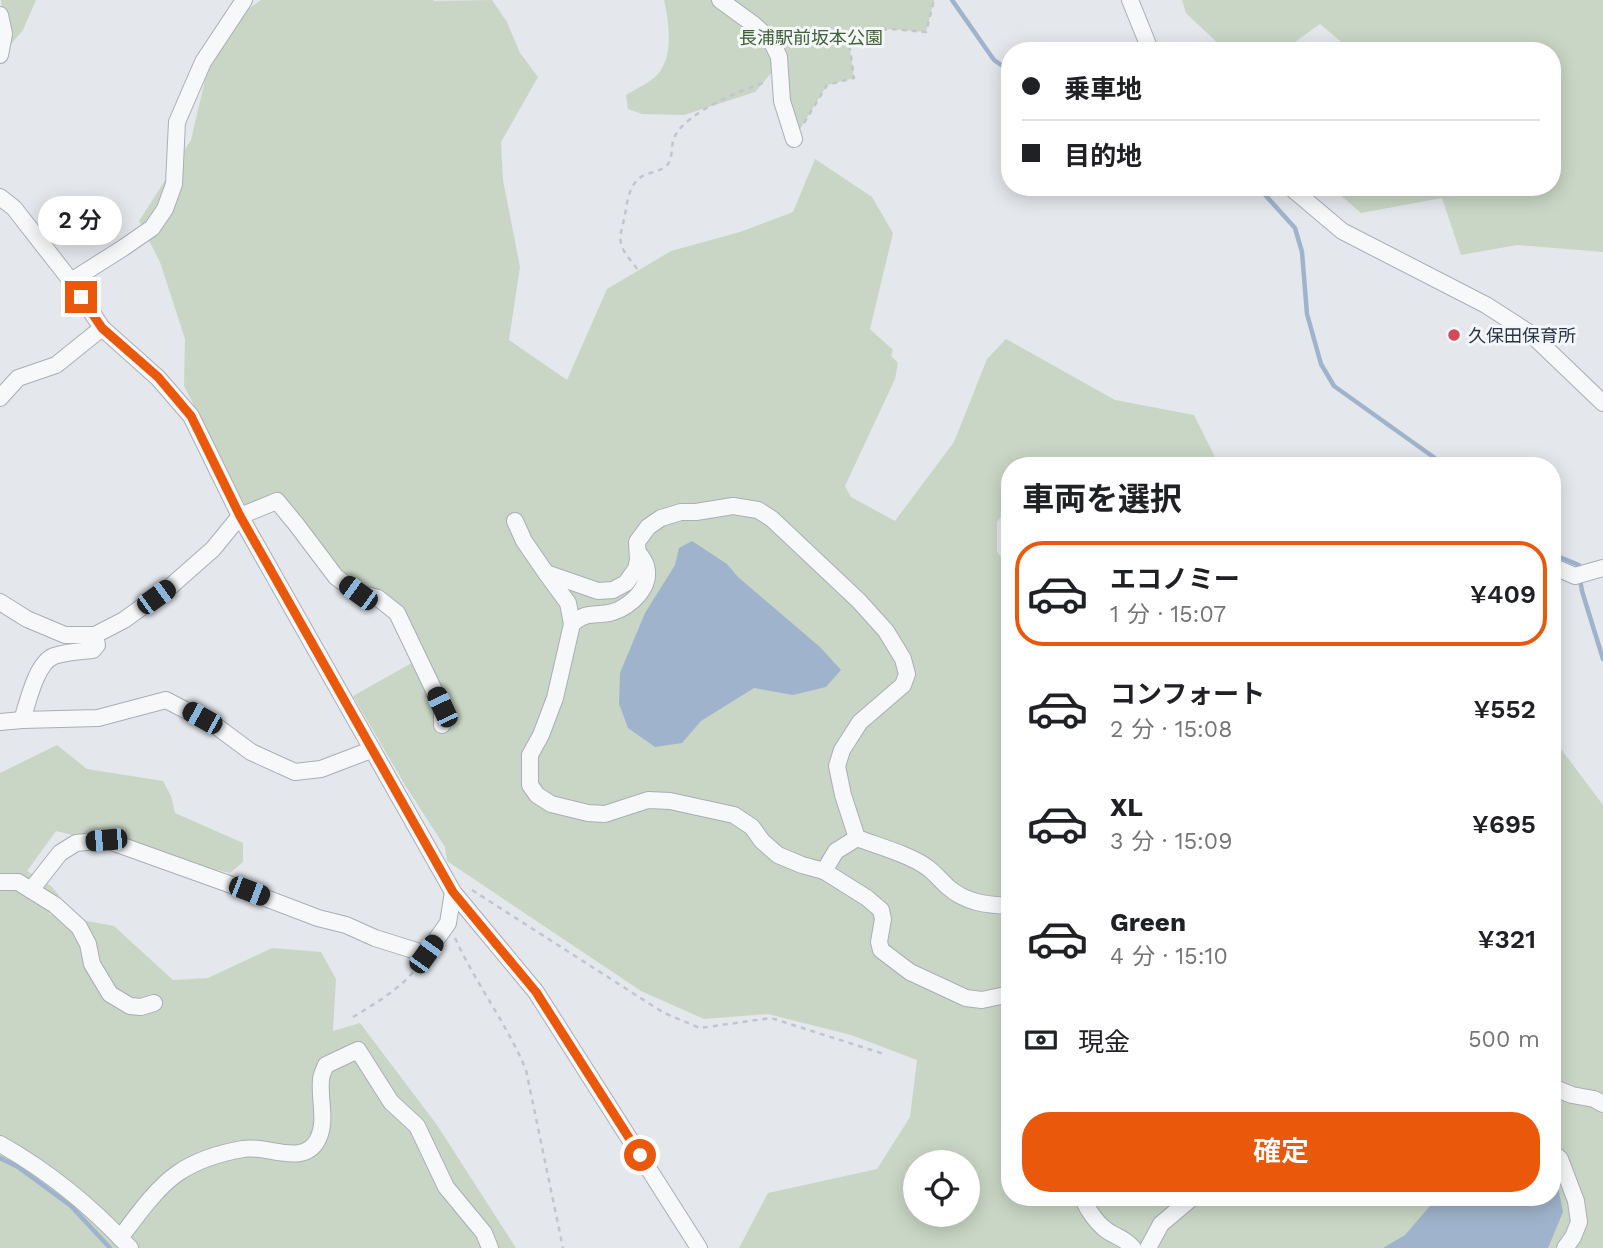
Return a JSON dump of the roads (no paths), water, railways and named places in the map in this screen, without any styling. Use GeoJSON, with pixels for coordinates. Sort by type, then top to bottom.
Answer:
{"type":"FeatureCollection","features":[{"type":"Feature","properties":{"kind":"street"},"geometry":{"type":"LineString","coordinates":[[71,281],[152,228],[165,209],[174,184],[177,122],[203,62],[244,0]]}},
{"type":"Feature","properties":{"kind":"street"},"geometry":{"type":"LineString","coordinates":[[720,0],[771,40],[779,57],[782,101],[794,139]]}},
{"type":"Feature","properties":{"kind":"street"},"geometry":{"type":"LineString","coordinates":[[1130,0],[1147,42]]}},
{"type":"Feature","properties":{"kind":"street"},"geometry":{"type":"LineString","coordinates":[[0,15],[4,34],[0,55]]}},
{"type":"Feature","properties":{"kind":"street"},"geometry":{"type":"LineString","coordinates":[[1301,196],[1342,231],[1486,305],[1531,334],[1603,403]]}},
{"type":"Feature","properties":{"kind":"street"},"geometry":{"type":"LineString","coordinates":[[0,197],[14,208],[71,281],[102,328],[158,377],[191,416],[240,516],[371,750],[459,888],[536,992],[699,1248]]}},
{"type":"Feature","properties":{"kind":"street"},"geometry":{"type":"LineString","coordinates":[[0,398],[18,378],[56,365],[102,328]]}},
{"type":"Feature","properties":{"kind":"street"},"geometry":{"type":"LineString","coordinates":[[0,602],[27,619],[65,635],[95,635],[124,621],[172,586],[213,549],[240,516],[276,501],[335,577],[358,593],[378,598],[397,613],[442,707],[442,725]]}},
{"type":"Feature","properties":{"kind":"street"},"geometry":{"type":"LineString","coordinates":[[546,573],[598,592],[613,590],[626,583],[636,569],[637,542],[648,527],[662,518],[681,512],[733,506],[758,510],[772,519],[859,601],[886,631],[903,659],[908,674],[904,685],[860,722],[842,750],[837,766],[857,838]]}},
{"type":"Feature","properties":{"kind":"street"},"geometry":{"type":"LineString","coordinates":[[515,521],[524,541],[568,603],[572,624],[555,698],[530,755],[530,785],[537,795],[551,804],[588,813],[605,814],[648,800],[670,801],[734,815],[752,827],[762,841],[778,855],[824,871],[881,910],[881,950],[910,972],[966,998],[982,1000],[1001,995]]}},
{"type":"Feature","properties":{"kind":"street"},"geometry":{"type":"LineString","coordinates":[[572,624],[582,616],[613,612],[630,604],[644,587],[648,575],[646,563],[638,552]]}},
{"type":"Feature","properties":{"kind":"street"},"geometry":{"type":"LineString","coordinates":[[1561,570],[1575,576],[1603,568]]}},
{"type":"Feature","properties":{"kind":"street"},"geometry":{"type":"LineString","coordinates":[[22,720],[39,669],[45,661],[53,656],[93,650],[97,645],[95,635]]}},
{"type":"Feature","properties":{"kind":"street"},"geometry":{"type":"LineString","coordinates":[[0,722],[98,718],[166,700],[216,726],[251,752],[295,772],[321,769],[371,750]]}},
{"type":"Feature","properties":{"kind":"street"},"geometry":{"type":"LineString","coordinates":[[824,871],[836,852],[857,838]]}},
{"type":"Feature","properties":{"kind":"street"},"geometry":{"type":"LineString","coordinates":[[857,838],[928,867],[950,889],[965,899],[1001,905]]}},
{"type":"Feature","properties":{"kind":"street"},"geometry":{"type":"LineString","coordinates":[[31,890],[60,853],[76,843],[106,840],[318,918],[346,925],[375,938],[426,954],[448,923],[459,888]]}},
{"type":"Feature","properties":{"kind":"street"},"geometry":{"type":"LineString","coordinates":[[0,882],[18,882],[55,905],[79,927],[89,944],[93,964],[110,994],[130,1006],[141,1007],[154,1003]]}},
{"type":"Feature","properties":{"kind":"street"},"geometry":{"type":"LineString","coordinates":[[0,1144],[30,1161],[92,1211],[121,1244],[145,1204],[177,1174],[209,1157],[248,1148],[287,1154],[307,1152],[318,1141],[323,1124],[321,1079],[326,1065],[358,1050],[391,1102],[417,1126],[446,1187],[484,1233],[490,1248]]}},
{"type":"Feature","properties":{"kind":"street"},"geometry":{"type":"LineString","coordinates":[[1561,1091],[1603,1104]]}},
{"type":"Feature","properties":{"kind":"street"},"geometry":{"type":"LineString","coordinates":[[1561,1162],[1576,1201],[1579,1222],[1565,1248]]}},
{"type":"Feature","properties":{"kind":"street"},"geometry":{"type":"LineString","coordinates":[[1085,1206],[1105,1229],[1124,1238],[1133,1248]]}},
{"type":"Feature","properties":{"kind":"street"},"geometry":{"type":"LineString","coordinates":[[1148,1248],[1160,1224],[1182,1206]]}},
{"type":"Feature","properties":{"kind":"water"},"geometry":{"type":"Polygon","coordinates":[[[692,541],[727,564],[738,577],[820,647],[841,670],[826,687],[793,695],[754,688],[701,721],[682,743],[655,747],[628,728],[619,704],[620,673],[645,613],[675,565],[679,548],[692,541]]]}},
{"type":"Feature","properties":{"kind":"water"},"geometry":{"type":"Polygon","coordinates":[[[1561,1202],[1563,1212],[1548,1248],[1383,1248],[1405,1235],[1430,1206],[1561,1206],[1561,1202]]]}},
{"type":"Feature","properties":{"kind":"waterway"},"geometry":{"type":"LineString","coordinates":[[952,0],[994,60],[1001,65]]}},
{"type":"Feature","properties":{"kind":"waterway"},"geometry":{"type":"LineString","coordinates":[[1266,196],[1295,228],[1302,252],[1307,314],[1321,364],[1334,386],[1433,457]]}},
{"type":"Feature","properties":{"kind":"waterway"},"geometry":{"type":"LineString","coordinates":[[1561,558],[1579,565],[1579,570]]}},
{"type":"Feature","properties":{"kind":"waterway"},"geometry":{"type":"LineString","coordinates":[[1580,579],[1603,659]]}},
{"type":"Feature","properties":{"kind":"waterway"},"geometry":{"type":"LineString","coordinates":[[0,1158],[18,1167],[71,1206],[110,1248]]}},
{"type":"Feature","properties":{"kind":"place","name":"久保田保育所"},"geometry":{"type":"Point","coordinates":[1454,335]}},
{"type":"Feature","properties":{"kind":"park label","name":"長浦駅前坂本公園"},"geometry":{"type":"Point","coordinates":[811,37]}}]}
